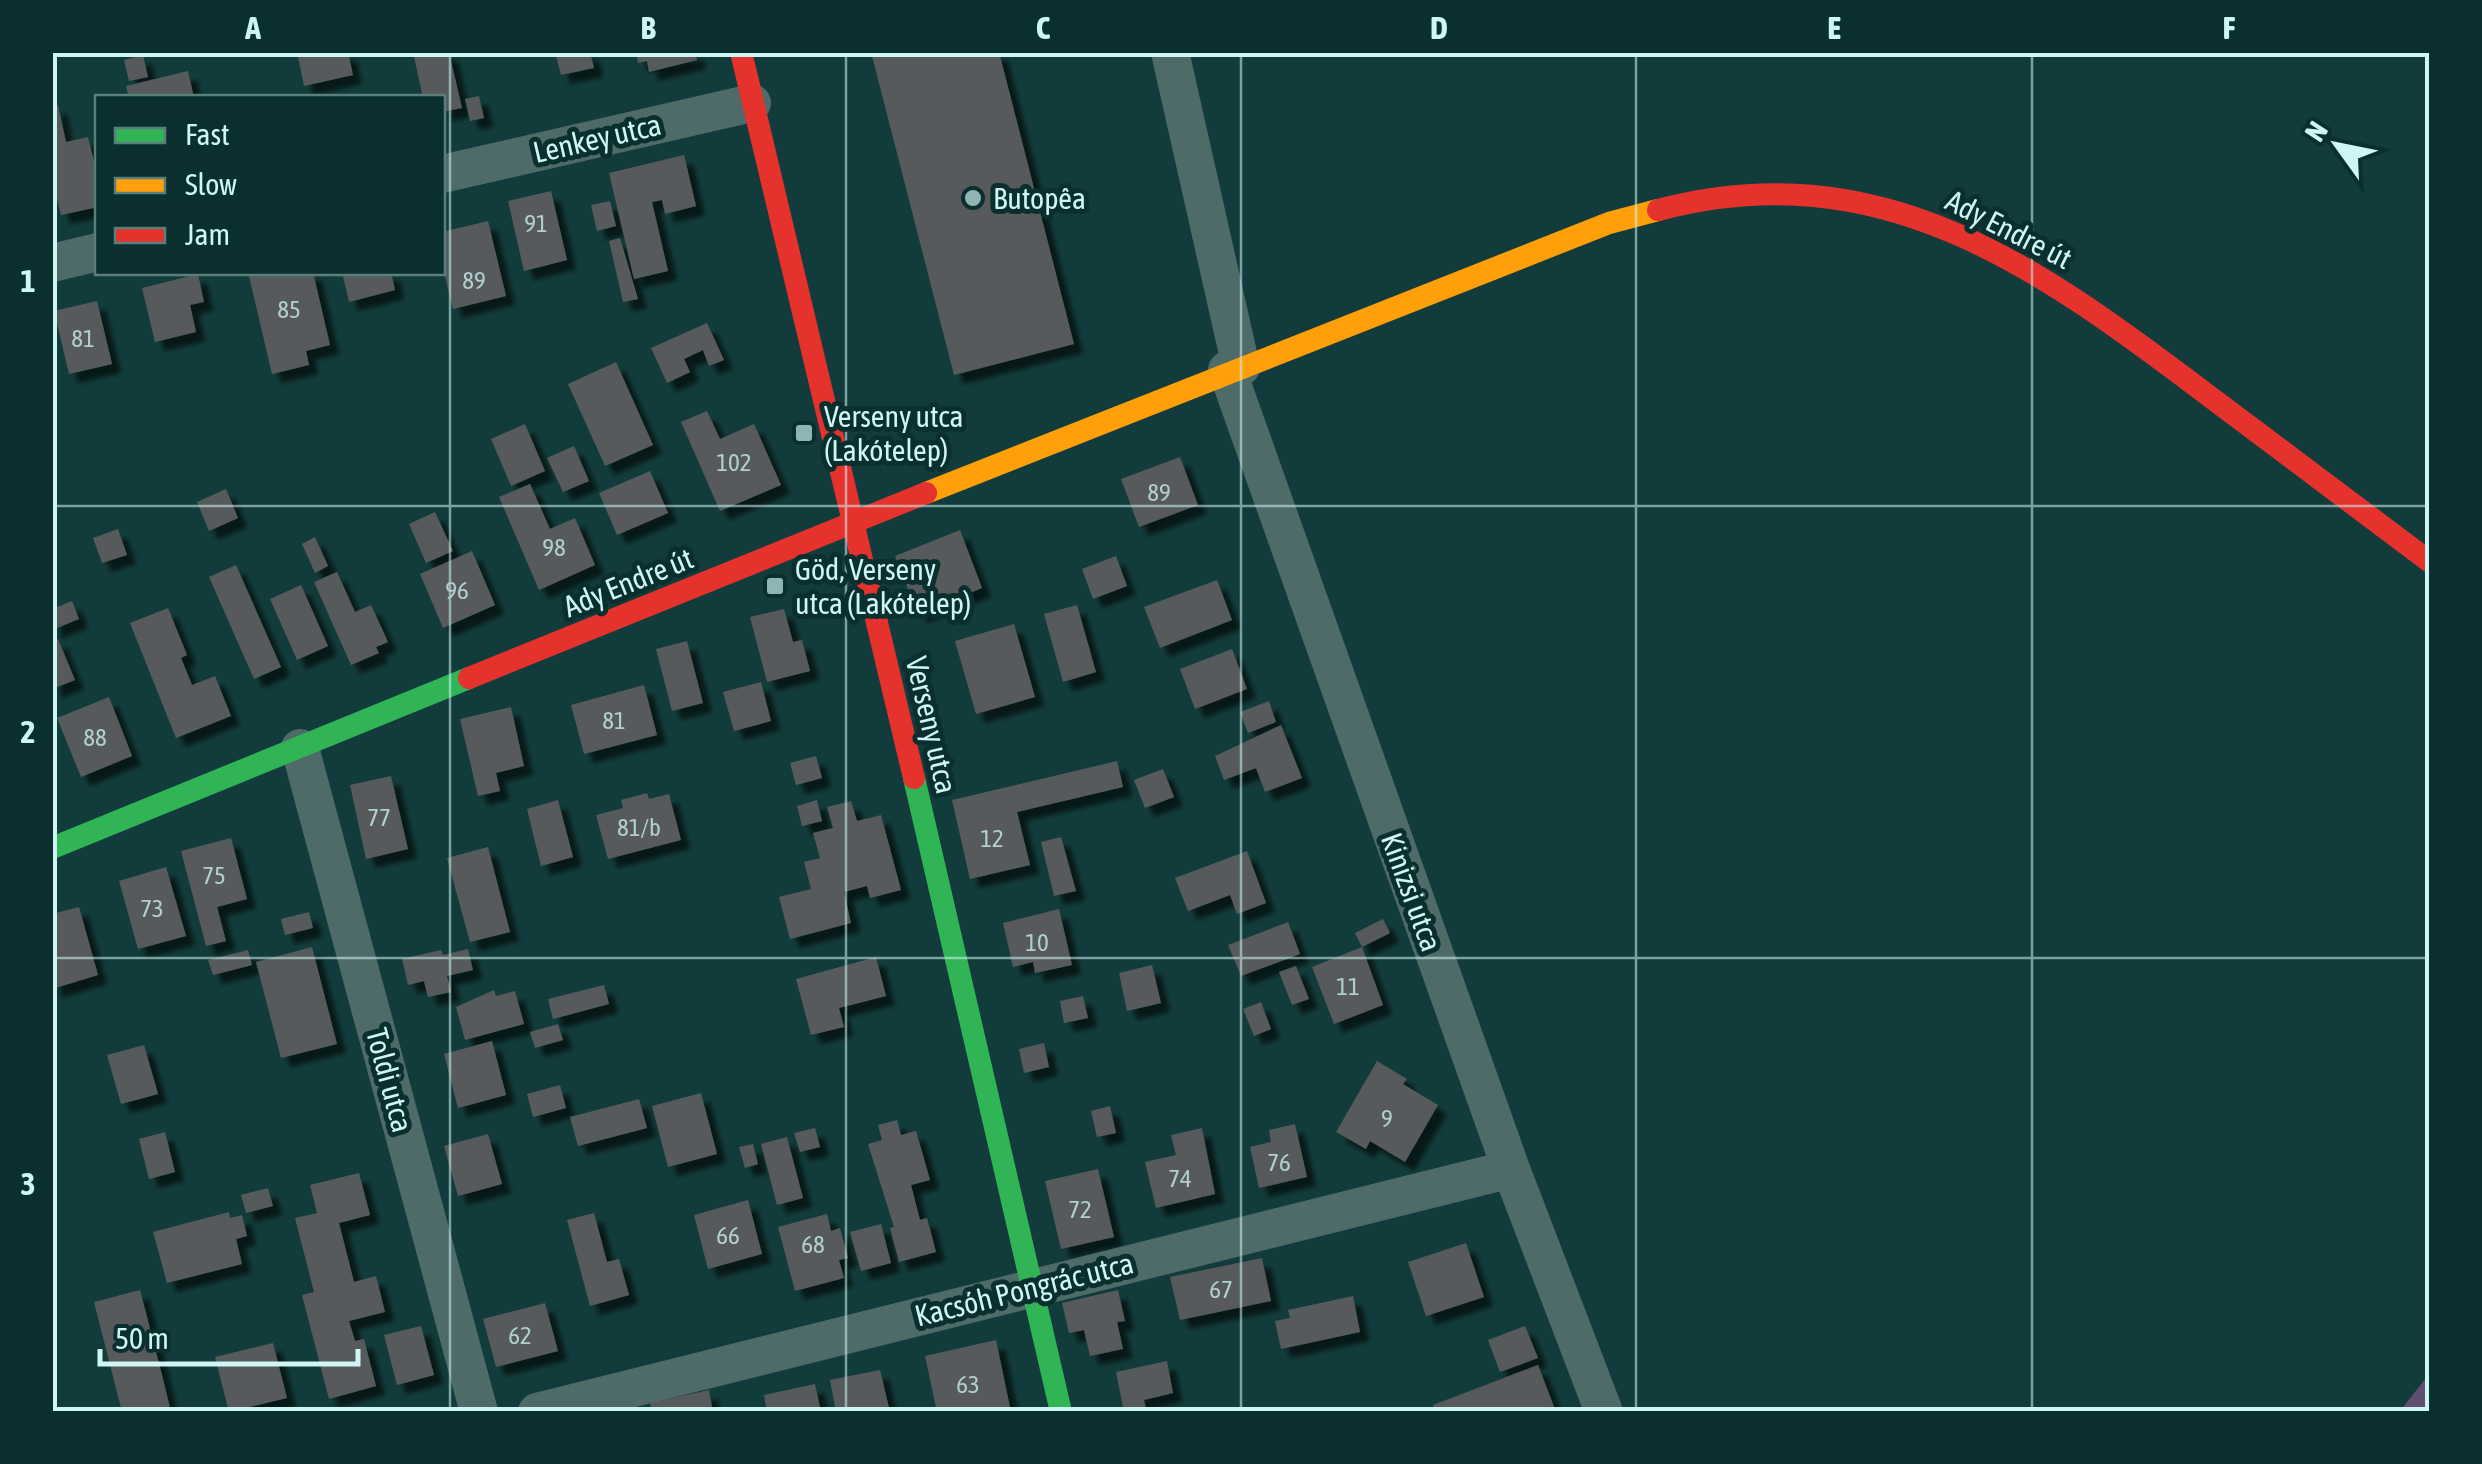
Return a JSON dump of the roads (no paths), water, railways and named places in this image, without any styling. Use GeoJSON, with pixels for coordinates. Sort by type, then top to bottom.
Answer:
{"type":"FeatureCollection","features":[{"type":"Feature","properties":{"kind":"street","name":"Verseny utca"},"geometry":{"type":"LineString","coordinates":[[741,52],[855,522],[1029,1288],[1061,1412]]}},
{"type":"Feature","properties":{"kind":"street","name":"Kinizsi utca"},"geometry":{"type":"LineString","coordinates":[[1170,52],[1244,365],[1511,1169],[1604,1412]]}},
{"type":"Feature","properties":{"kind":"street","name":"Lenkey utca"},"geometry":{"type":"LineString","coordinates":[[445,173],[752,103]]}},
{"type":"Feature","properties":{"kind":"street","name":"Ady Endre út"},"geometry":{"type":"LineString","coordinates":[[52,848],[1244,365],[1652,209],[1749,194],[1848,200],[1933,222],[2028,267],[2092,308],[2430,562]]}},
{"type":"Feature","properties":{"kind":"street"},"geometry":{"type":"LineString","coordinates":[[52,263],[95,253]]}},
{"type":"Feature","properties":{"kind":"street","name":"Toldi utca"},"geometry":{"type":"LineString","coordinates":[[300,748],[479,1412]]}},
{"type":"Feature","properties":{"kind":"street","name":"Kacsóh Pongrác utca"},"geometry":{"type":"LineString","coordinates":[[537,1412],[1511,1169]]}},
{"type":"Feature","properties":{"kind":"place","name":"Butopêa"},"geometry":{"type":"Point","coordinates":[973,198]}},
{"type":"Feature","properties":{"kind":"place","name":"Verseny utca (Lakótelep)"},"geometry":{"type":"Point","coordinates":[804,433]}},
{"type":"Feature","properties":{"kind":"place","name":"Göd, Verseny utca (Lakótelep)"},"geometry":{"type":"Point","coordinates":[775,586]}}]}
